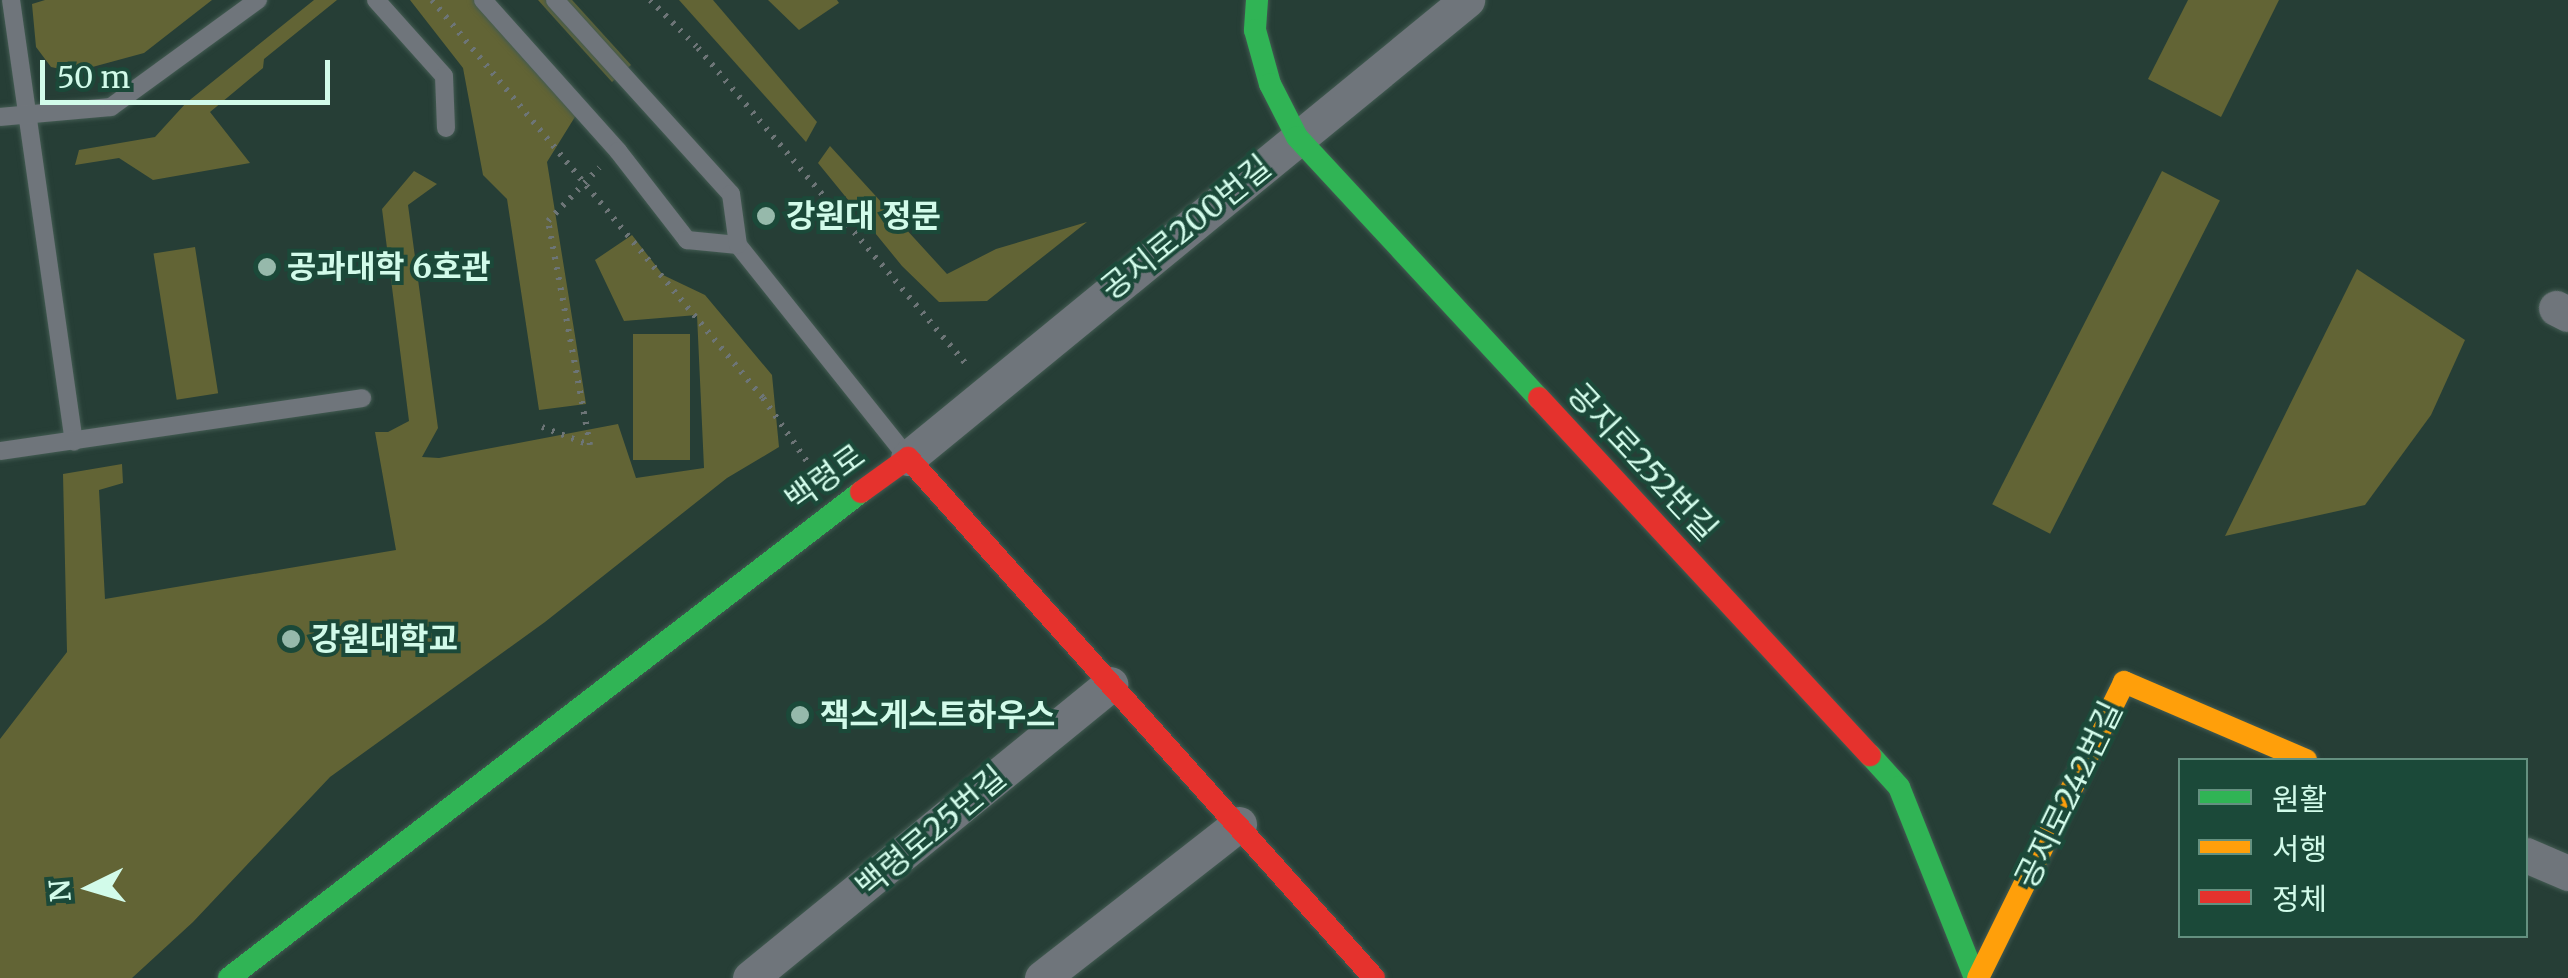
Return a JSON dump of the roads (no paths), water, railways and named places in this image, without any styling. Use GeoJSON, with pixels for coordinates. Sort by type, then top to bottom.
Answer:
{"type":"FeatureCollection","features":[{"type":"Feature","properties":{"kind":"street","name":"공지로252번길"},"geometry":{"type":"LineString","coordinates":[[1256,0],[1255,30],[1270,84],[1298,137],[1899,787],[1977,978]]}},
{"type":"Feature","properties":{"kind":"street","name":"공지로200번길"},"geometry":{"type":"LineString","coordinates":[[908,458],[987,389],[1466,0]]}},
{"type":"Feature","properties":{"kind":"street","name":"백령로"},"geometry":{"type":"LineString","coordinates":[[228,978],[270,966],[838,508],[908,458],[1374,978]]}},
{"type":"Feature","properties":{"kind":"street","name":"공지로242번길"},"geometry":{"type":"LineString","coordinates":[[1977,978],[2124,682],[2301,758]]}},
{"type":"Feature","properties":{"kind":"street","name":"백령로25번길"},"geometry":{"type":"LineString","coordinates":[[750,978],[1110,684]]}},
{"type":"Feature","properties":{"kind":"street"},"geometry":{"type":"LineString","coordinates":[[1042,978],[1240,824]]}},
{"type":"Feature","properties":{"kind":"street"},"geometry":{"type":"LineString","coordinates":[[2528,855],[2568,873]]}},
{"type":"Feature","properties":{"kind":"lane"},"geometry":{"type":"LineString","coordinates":[[12,0],[74,442]]}},
{"type":"Feature","properties":{"kind":"lane"},"geometry":{"type":"LineString","coordinates":[[0,117],[111,107],[258,0]]}},
{"type":"Feature","properties":{"kind":"lane"},"geometry":{"type":"LineString","coordinates":[[376,0],[444,76],[446,128]]}},
{"type":"Feature","properties":{"kind":"lane"},"geometry":{"type":"LineString","coordinates":[[483,0],[618,151],[687,240],[738,245]]}},
{"type":"Feature","properties":{"kind":"lane"},"geometry":{"type":"LineString","coordinates":[[555,0],[731,194],[738,245],[908,458]]}},
{"type":"Feature","properties":{"kind":"lane"},"geometry":{"type":"LineString","coordinates":[[0,451],[362,398]]}},
{"type":"Feature","properties":{"kind":"place","name":"강원대 정문"},"geometry":{"type":"Point","coordinates":[766,216]}},
{"type":"Feature","properties":{"kind":"place","name":"공과대학 6호관"},"geometry":{"type":"Point","coordinates":[267,267]}},
{"type":"Feature","properties":{"kind":"place","name":"강원대학교"},"geometry":{"type":"Point","coordinates":[291,639]}},
{"type":"Feature","properties":{"kind":"place","name":"잭스게스트하우스"},"geometry":{"type":"Point","coordinates":[800,715]}}]}
